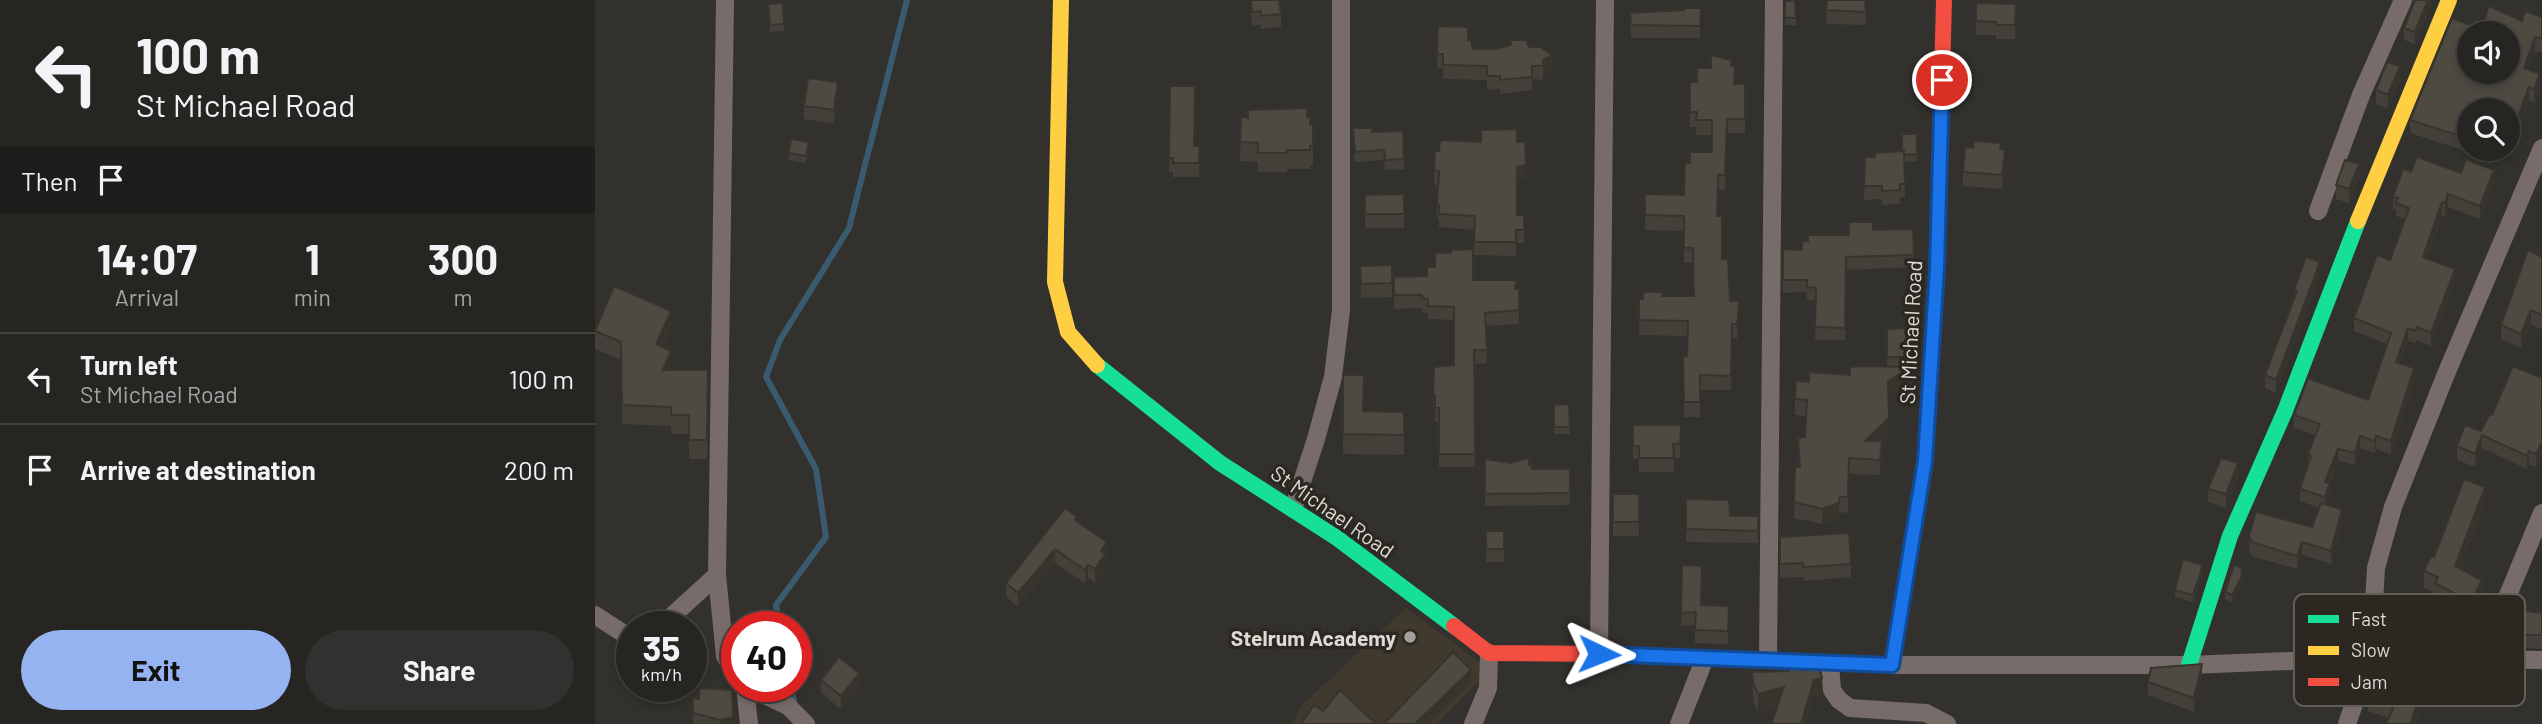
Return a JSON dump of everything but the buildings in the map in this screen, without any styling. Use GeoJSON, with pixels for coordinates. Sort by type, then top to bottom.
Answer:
{"type":"FeatureCollection","features":[{"type":"Feature","properties":{"kind":"street"},"geometry":{"type":"LineString","coordinates":[[721,616],[717,575],[725,0]]}},
{"type":"Feature","properties":{"kind":"street","name":"St Michael Road"},"geometry":{"type":"LineString","coordinates":[[1061,0],[1055,282],[1067,332],[1090,359],[1220,463],[1337,538],[1489,653]]}},
{"type":"Feature","properties":{"kind":"street"},"geometry":{"type":"LineString","coordinates":[[1293,509],[1333,377],[1341,310],[1341,0]]}},
{"type":"Feature","properties":{"kind":"street"},"geometry":{"type":"LineString","coordinates":[[1599,654],[1605,0]]}},
{"type":"Feature","properties":{"kind":"street"},"geometry":{"type":"LineString","coordinates":[[1768,660],[1775,0]]}},
{"type":"Feature","properties":{"kind":"street","name":"St Michael Road"},"geometry":{"type":"LineString","coordinates":[[1892,665],[1925,461],[1937,268],[1944,0]]}},
{"type":"Feature","properties":{"kind":"street"},"geometry":{"type":"LineString","coordinates":[[2318,211],[2361,95],[2403,0]]}},
{"type":"Feature","properties":{"kind":"street"},"geometry":{"type":"LineString","coordinates":[[2189,665],[2230,536],[2285,411],[2346,249],[2449,0]]}},
{"type":"Feature","properties":{"kind":"street"},"geometry":{"type":"LineString","coordinates":[[2375,594],[2377,568],[2393,507],[2542,148]]}},
{"type":"Feature","properties":{"kind":"street"},"geometry":{"type":"LineString","coordinates":[[2508,594],[2542,513]]}},
{"type":"Feature","properties":{"kind":"street"},"geometry":{"type":"LineString","coordinates":[[677,611],[717,575]]}},
{"type":"Feature","properties":{"kind":"street"},"geometry":{"type":"LineString","coordinates":[[595,615],[616,629]]}},
{"type":"Feature","properties":{"kind":"street"},"geometry":{"type":"LineString","coordinates":[[1473,724],[1488,688],[1489,653],[1599,654],[1892,665],[2189,665],[2294,661]]}},
{"type":"Feature","properties":{"kind":"street"},"geometry":{"type":"LineString","coordinates":[[1679,724],[1705,658]]}},
{"type":"Feature","properties":{"kind":"street"},"geometry":{"type":"LineString","coordinates":[[1831,663],[1832,690],[1839,700],[1850,708],[1926,713],[1947,724]]}},
{"type":"Feature","properties":{"kind":"street"},"geometry":{"type":"LineString","coordinates":[[748,724],[745,686],[787,706],[806,724]]}},
{"type":"Feature","properties":{"kind":"street"},"geometry":{"type":"LineString","coordinates":[[2347,724],[2353,706]]}},
{"type":"Feature","properties":{"kind":"shaded area","name":"Stelrum Academy"},"geometry":{"type":"Polygon","coordinates":[[[1406,608],[1485,666],[1483,677],[1437,724],[1292,724],[1302,705],[1406,608]]]}},
{"type":"Feature","properties":{"kind":"waterway"},"geometry":{"type":"LineString","coordinates":[[777,611],[776,605],[826,537],[816,469],[766,377],[780,340],[849,228],[907,0]]}},
{"type":"Feature","properties":{"kind":"traffic: fast"},"geometry":{"type":"LineString","coordinates":[[2189,665],[2230,536],[2285,411],[2358,221]]}},
{"type":"Feature","properties":{"kind":"traffic: fast"},"geometry":{"type":"LineString","coordinates":[[1097,365],[1220,463],[1337,538],[1454,626]]}},
{"type":"Feature","properties":{"kind":"traffic: slow"},"geometry":{"type":"LineString","coordinates":[[1061,0],[1055,282],[1068,332],[1097,365]]}},
{"type":"Feature","properties":{"kind":"traffic: slow"},"geometry":{"type":"LineString","coordinates":[[2358,221],[2449,0]]}},
{"type":"Feature","properties":{"kind":"traffic: slow"},"geometry":{"type":"LineString","coordinates":[[1871,664],[1892,665],[1925,461],[1931,363]]}},
{"type":"Feature","properties":{"kind":"traffic: jam"},"geometry":{"type":"LineString","coordinates":[[1931,363],[1937,268],[1944,0]]}},
{"type":"Feature","properties":{"kind":"traffic: jam"},"geometry":{"type":"LineString","coordinates":[[1454,626],[1489,653],[1599,654],[1871,664]]}},
{"type":"Feature","properties":{"kind":"place","name":"Stelrum Academy"},"geometry":{"type":"Point","coordinates":[1410,637]}},
{"type":"Feature","properties":{"kind":"route"},"geometry":{"type":"LineString","coordinates":[[1599,654],[1892,665],[1925,461],[1937,268],[1942,80]]}}]}
